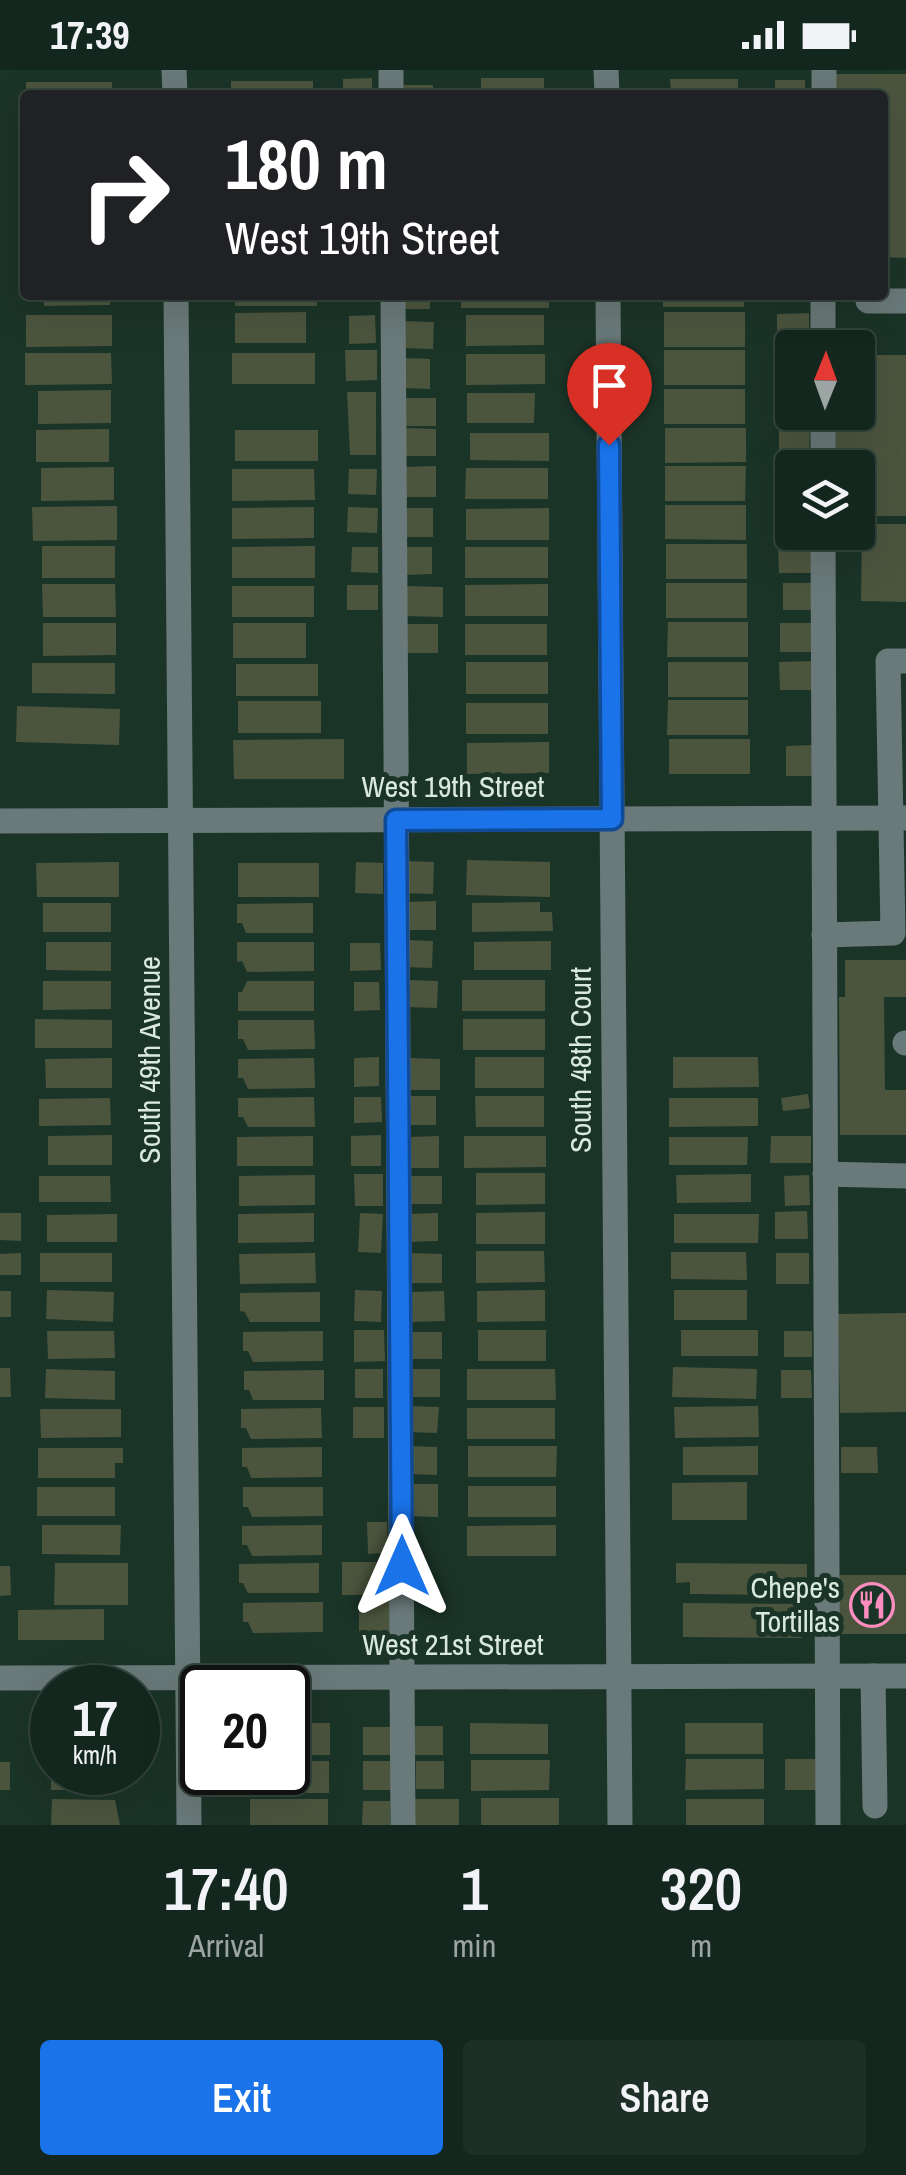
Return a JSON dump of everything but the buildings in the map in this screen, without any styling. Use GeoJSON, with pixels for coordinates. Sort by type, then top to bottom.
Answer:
{"type":"FeatureCollection","features":[{"type":"Feature","properties":{"kind":"street","name":"South 49th Avenue"},"geometry":{"type":"LineString","coordinates":[[176,300],[188,1665]]}},
{"type":"Feature","properties":{"kind":"street"},"geometry":{"type":"LineString","coordinates":[[393,300],[403,1825]]}},
{"type":"Feature","properties":{"kind":"street","name":"South 48th Court"},"geometry":{"type":"LineString","coordinates":[[608,300],[620,1825]]}},
{"type":"Feature","properties":{"kind":"street"},"geometry":{"type":"LineString","coordinates":[[823,300],[823,330]]}},
{"type":"Feature","properties":{"kind":"street"},"geometry":{"type":"LineString","coordinates":[[868,300],[906,301]]}},
{"type":"Feature","properties":{"kind":"street"},"geometry":{"type":"LineString","coordinates":[[823,550],[828,1825]]}},
{"type":"Feature","properties":{"kind":"street"},"geometry":{"type":"LineString","coordinates":[[824,936],[893,933],[898,818],[888,661],[906,661]]}},
{"type":"Feature","properties":{"kind":"street","name":"West 19th Street"},"geometry":{"type":"LineString","coordinates":[[0,821],[898,818]]}},
{"type":"Feature","properties":{"kind":"street"},"geometry":{"type":"LineString","coordinates":[[825,1174],[906,1176]]}},
{"type":"Feature","properties":{"kind":"street"},"geometry":{"type":"LineString","coordinates":[[873,1676],[875,1806]]}},
{"type":"Feature","properties":{"kind":"street","name":"West 21st Street"},"geometry":{"type":"LineString","coordinates":[[310,1678],[906,1676]]}},
{"type":"Feature","properties":{"kind":"street","name":"West 21st Street"},"geometry":{"type":"LineString","coordinates":[[0,1678],[180,1678]]}},
{"type":"Feature","properties":{"kind":"street","name":"South 49th Avenue"},"geometry":{"type":"LineString","coordinates":[[188,1795],[188,1825]]}},
{"type":"Feature","properties":{"kind":"place","name":"Chepe's Tortillas"},"geometry":{"type":"Point","coordinates":[872,1605]}},
{"type":"Feature","properties":{"kind":"route"},"geometry":{"type":"LineString","coordinates":[[402,1566],[396,820],[612,819],[609,445]]}}]}
